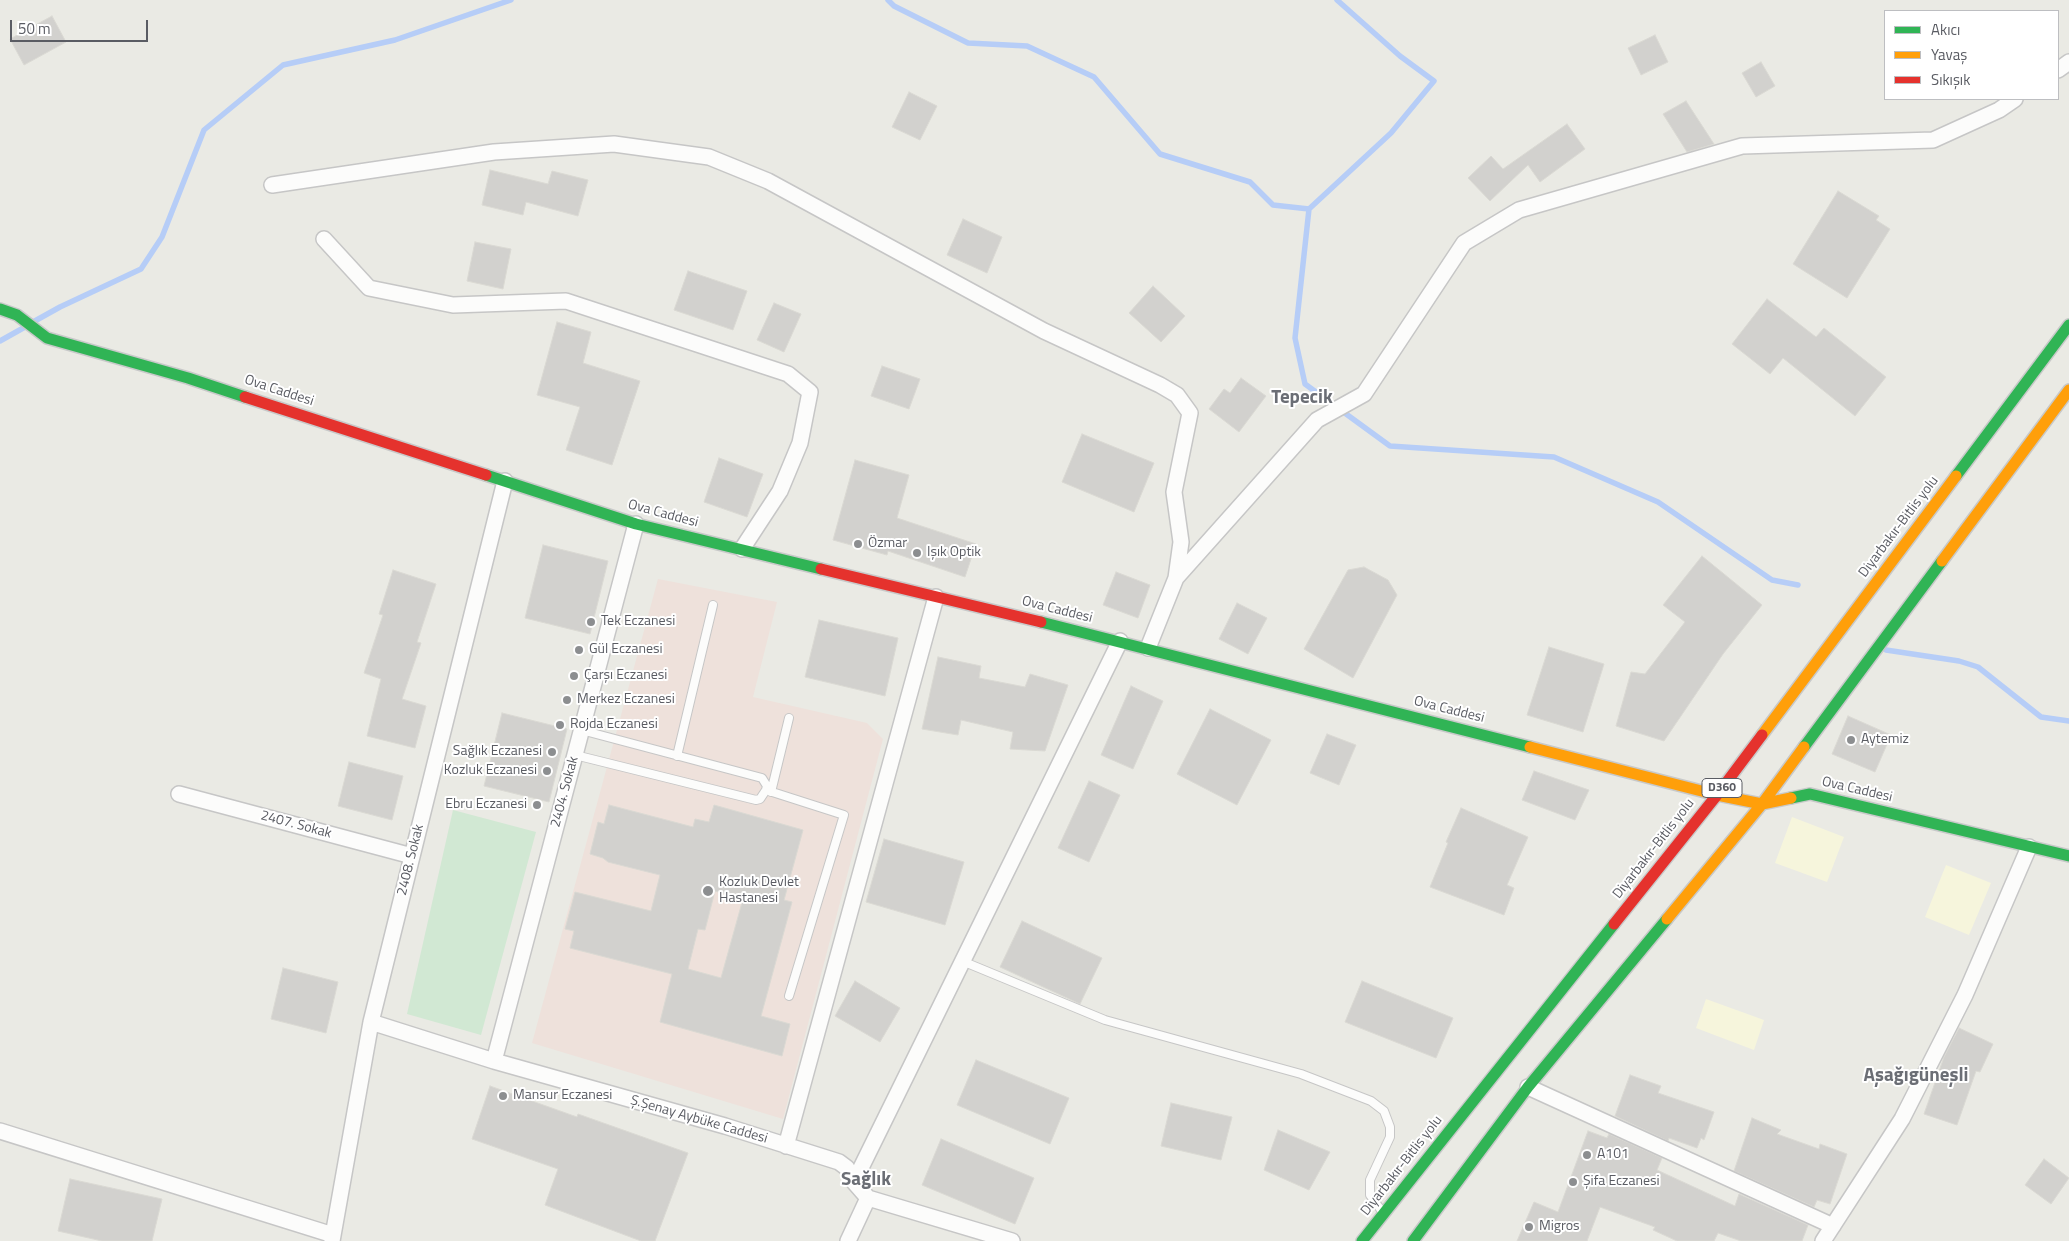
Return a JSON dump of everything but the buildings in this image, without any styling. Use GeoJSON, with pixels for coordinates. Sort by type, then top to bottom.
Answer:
{"type":"FeatureCollection","features":[{"type":"Feature","properties":{"kind":"main road","name":"Ova Caddesi"},"geometry":{"type":"LineString","coordinates":[[0,309],[17,315],[47,338],[188,378],[636,524],[1148,648],[1717,795],[1762,804],[1810,794],[2069,856]]}},
{"type":"Feature","properties":{"kind":"main road","name":"Diyarbakır-Bitlis yolu"},"geometry":{"type":"LineString","coordinates":[[1362,1241],[1717,795],[2069,325]]}},
{"type":"Feature","properties":{"kind":"main road","name":"D360"},"geometry":{"type":"LineString","coordinates":[[1412,1241],[1528,1087],[1762,804],[2069,390]]}},
{"type":"Feature","properties":{"kind":"street"},"geometry":{"type":"LineString","coordinates":[[1176,578],[1317,420],[1364,394],[1464,243],[1519,210],[1742,146],[1934,140],[1999,110],[2014,100]]}},
{"type":"Feature","properties":{"kind":"street"},"geometry":{"type":"LineString","coordinates":[[272,184],[494,152],[614,144],[709,157],[768,181],[1044,331],[1160,385],[1177,396],[1190,413],[1174,492],[1181,542],[1176,578],[1148,648]]}},
{"type":"Feature","properties":{"kind":"street"},"geometry":{"type":"LineString","coordinates":[[324,239],[369,288],[453,305],[566,301],[788,374],[810,392],[800,443],[780,491],[742,549]]}},
{"type":"Feature","properties":{"kind":"street","name":"2408. Sokak"},"geometry":{"type":"LineString","coordinates":[[332,1238],[371,1022],[505,481]]}},
{"type":"Feature","properties":{"kind":"street","name":"2404. Sokak"},"geometry":{"type":"LineString","coordinates":[[494,1060],[636,524]]}},
{"type":"Feature","properties":{"kind":"street"},"geometry":{"type":"LineString","coordinates":[[786,1146],[936,597]]}},
{"type":"Feature","properties":{"kind":"street"},"geometry":{"type":"LineString","coordinates":[[854,1182],[1120,641]]}},
{"type":"Feature","properties":{"kind":"street","name":"2407. Sokak"},"geometry":{"type":"LineString","coordinates":[[180,794],[412,856]]}},
{"type":"Feature","properties":{"kind":"street"},"geometry":{"type":"LineString","coordinates":[[1823,1241],[1902,1119],[1965,995],[2029,847]]}},
{"type":"Feature","properties":{"kind":"street","name":"Ş.Şenay Aybüke Caddesi"},"geometry":{"type":"LineString","coordinates":[[371,1022],[494,1060],[725,1126],[839,1162],[847,1168],[854,1182],[868,1198]]}},
{"type":"Feature","properties":{"kind":"street"},"geometry":{"type":"LineString","coordinates":[[1528,1087],[1833,1226]]}},
{"type":"Feature","properties":{"kind":"street"},"geometry":{"type":"LineString","coordinates":[[0,1131],[332,1238]]}},
{"type":"Feature","properties":{"kind":"street"},"geometry":{"type":"LineString","coordinates":[[848,1241],[868,1198],[1012,1241]]}},
{"type":"Feature","properties":{"kind":"lane"},"geometry":{"type":"LineString","coordinates":[[677,756],[713,605]]}},
{"type":"Feature","properties":{"kind":"lane"},"geometry":{"type":"LineString","coordinates":[[575,754],[756,800],[769,791],[789,718]]}},
{"type":"Feature","properties":{"kind":"lane"},"geometry":{"type":"LineString","coordinates":[[581,730],[762,778],[769,791],[844,815],[789,996]]}},
{"type":"Feature","properties":{"kind":"lane"},"geometry":{"type":"LineString","coordinates":[[962,962],[1105,1020],[1301,1074],[1372,1101],[1384,1111],[1390,1127],[1390,1137],[1372,1173],[1369,1188],[1373,1202],[1384,1213]]}},
{"type":"Feature","properties":{"kind":"shaded area","name":"Kozluk Devlet Hastanesi"},"geometry":{"type":"Polygon","coordinates":[[[658,579],[777,602],[753,697],[867,723],[883,739],[783,1119],[532,1043],[658,579]]]}},
{"type":"Feature","properties":{"kind":"shaded area"},"geometry":{"type":"Polygon","coordinates":[[[453,810],[536,832],[481,1035],[407,1014],[453,810]]]}},
{"type":"Feature","properties":{"kind":"shaded area"},"geometry":{"type":"Polygon","coordinates":[[[1792,817],[1844,837],[1827,882],[1775,863],[1792,817]]]}},
{"type":"Feature","properties":{"kind":"shaded area"},"geometry":{"type":"Polygon","coordinates":[[[1946,865],[1991,883],[1969,935],[1925,917],[1946,865]]]}},
{"type":"Feature","properties":{"kind":"shaded area"},"geometry":{"type":"Polygon","coordinates":[[[1706,999],[1764,1020],[1754,1050],[1696,1028],[1706,999]]]}},
{"type":"Feature","properties":{"kind":"waterway"},"geometry":{"type":"LineString","coordinates":[[33,322],[60,307],[141,269],[162,237],[204,130],[283,65],[395,40],[511,0]]}},
{"type":"Feature","properties":{"kind":"waterway"},"geometry":{"type":"LineString","coordinates":[[888,0],[894,6],[968,43],[1027,46],[1094,77],[1160,154],[1250,182],[1273,205],[1309,209]]}},
{"type":"Feature","properties":{"kind":"waterway"},"geometry":{"type":"LineString","coordinates":[[1337,0],[1400,56],[1434,81],[1391,133],[1309,209],[1295,338],[1305,384],[1390,446],[1554,457],[1658,502],[1772,580],[1798,585]]}},
{"type":"Feature","properties":{"kind":"waterway"},"geometry":{"type":"LineString","coordinates":[[0,341],[25,327]]}},
{"type":"Feature","properties":{"kind":"waterway"},"geometry":{"type":"LineString","coordinates":[[1886,650],[1959,661],[1978,667],[2041,717],[2069,721]]}},
{"type":"Feature","properties":{"kind":"traffic: fast"},"geometry":{"type":"LineString","coordinates":[[0,309],[17,315],[47,338],[188,378],[245,397]]}},
{"type":"Feature","properties":{"kind":"traffic: fast"},"geometry":{"type":"LineString","coordinates":[[1956,476],[2069,325]]}},
{"type":"Feature","properties":{"kind":"traffic: fast"},"geometry":{"type":"LineString","coordinates":[[486,475],[636,524],[821,569]]}},
{"type":"Feature","properties":{"kind":"traffic: fast"},"geometry":{"type":"LineString","coordinates":[[1804,747],[1942,561]]}},
{"type":"Feature","properties":{"kind":"traffic: fast"},"geometry":{"type":"LineString","coordinates":[[1041,622],[1530,747]]}},
{"type":"Feature","properties":{"kind":"traffic: fast"},"geometry":{"type":"LineString","coordinates":[[1791,798],[1810,794],[2069,856]]}},
{"type":"Feature","properties":{"kind":"traffic: fast"},"geometry":{"type":"LineString","coordinates":[[1413,1241],[1528,1087],[1667,919]]}},
{"type":"Feature","properties":{"kind":"traffic: fast"},"geometry":{"type":"LineString","coordinates":[[1362,1241],[1614,924]]}},
{"type":"Feature","properties":{"kind":"traffic: slow"},"geometry":{"type":"LineString","coordinates":[[1942,561],[2069,390]]}},
{"type":"Feature","properties":{"kind":"traffic: slow"},"geometry":{"type":"LineString","coordinates":[[1762,735],[1956,476]]}},
{"type":"Feature","properties":{"kind":"traffic: slow"},"geometry":{"type":"LineString","coordinates":[[1530,747],[1717,795],[1762,804],[1791,798]]}},
{"type":"Feature","properties":{"kind":"traffic: slow"},"geometry":{"type":"LineString","coordinates":[[1667,919],[1762,804],[1804,747]]}},
{"type":"Feature","properties":{"kind":"traffic: jam"},"geometry":{"type":"LineString","coordinates":[[245,397],[486,475]]}},
{"type":"Feature","properties":{"kind":"traffic: jam"},"geometry":{"type":"LineString","coordinates":[[821,569],[1041,622]]}},
{"type":"Feature","properties":{"kind":"traffic: jam"},"geometry":{"type":"LineString","coordinates":[[1614,924],[1717,795],[1762,735]]}},
{"type":"Feature","properties":{"kind":"place","name":"Özmar"},"geometry":{"type":"Point","coordinates":[858,544]}},
{"type":"Feature","properties":{"kind":"place","name":"Işık Optik"},"geometry":{"type":"Point","coordinates":[917,553]}},
{"type":"Feature","properties":{"kind":"place","name":"Tek Eczanesi"},"geometry":{"type":"Point","coordinates":[591,622]}},
{"type":"Feature","properties":{"kind":"place","name":"Gül Eczanesi"},"geometry":{"type":"Point","coordinates":[579,650]}},
{"type":"Feature","properties":{"kind":"place","name":"Çarşı Eczanesi"},"geometry":{"type":"Point","coordinates":[574,676]}},
{"type":"Feature","properties":{"kind":"place","name":"Merkez Eczanesi"},"geometry":{"type":"Point","coordinates":[567,700]}},
{"type":"Feature","properties":{"kind":"place","name":"Rojda Eczanesi"},"geometry":{"type":"Point","coordinates":[560,725]}},
{"type":"Feature","properties":{"kind":"place","name":"Aytemiz"},"geometry":{"type":"Point","coordinates":[1851,740]}},
{"type":"Feature","properties":{"kind":"place","name":"Sağlık Eczanesi"},"geometry":{"type":"Point","coordinates":[552,752]}},
{"type":"Feature","properties":{"kind":"place","name":"Kozluk Eczanesi"},"geometry":{"type":"Point","coordinates":[547,771]}},
{"type":"Feature","properties":{"kind":"place","name":"Ebru Eczanesi"},"geometry":{"type":"Point","coordinates":[537,805]}},
{"type":"Feature","properties":{"kind":"place","name":"Kozluk Devlet Hastanesi"},"geometry":{"type":"Point","coordinates":[708,891]}},
{"type":"Feature","properties":{"kind":"place","name":"Mansur Eczanesi"},"geometry":{"type":"Point","coordinates":[503,1096]}},
{"type":"Feature","properties":{"kind":"place","name":"A101"},"geometry":{"type":"Point","coordinates":[1587,1155]}},
{"type":"Feature","properties":{"kind":"place","name":"Şifa Eczanesi"},"geometry":{"type":"Point","coordinates":[1573,1182]}},
{"type":"Feature","properties":{"kind":"place","name":"Migros"},"geometry":{"type":"Point","coordinates":[1529,1227]}},
{"type":"Feature","properties":{"kind":"district","name":"Tepecik"},"geometry":{"type":"Point","coordinates":[1302,398]}},
{"type":"Feature","properties":{"kind":"district","name":"Aşağıgüneşli"},"geometry":{"type":"Point","coordinates":[1916,1076]}},
{"type":"Feature","properties":{"kind":"district","name":"Sağlık"},"geometry":{"type":"Point","coordinates":[866,1180]}}]}
